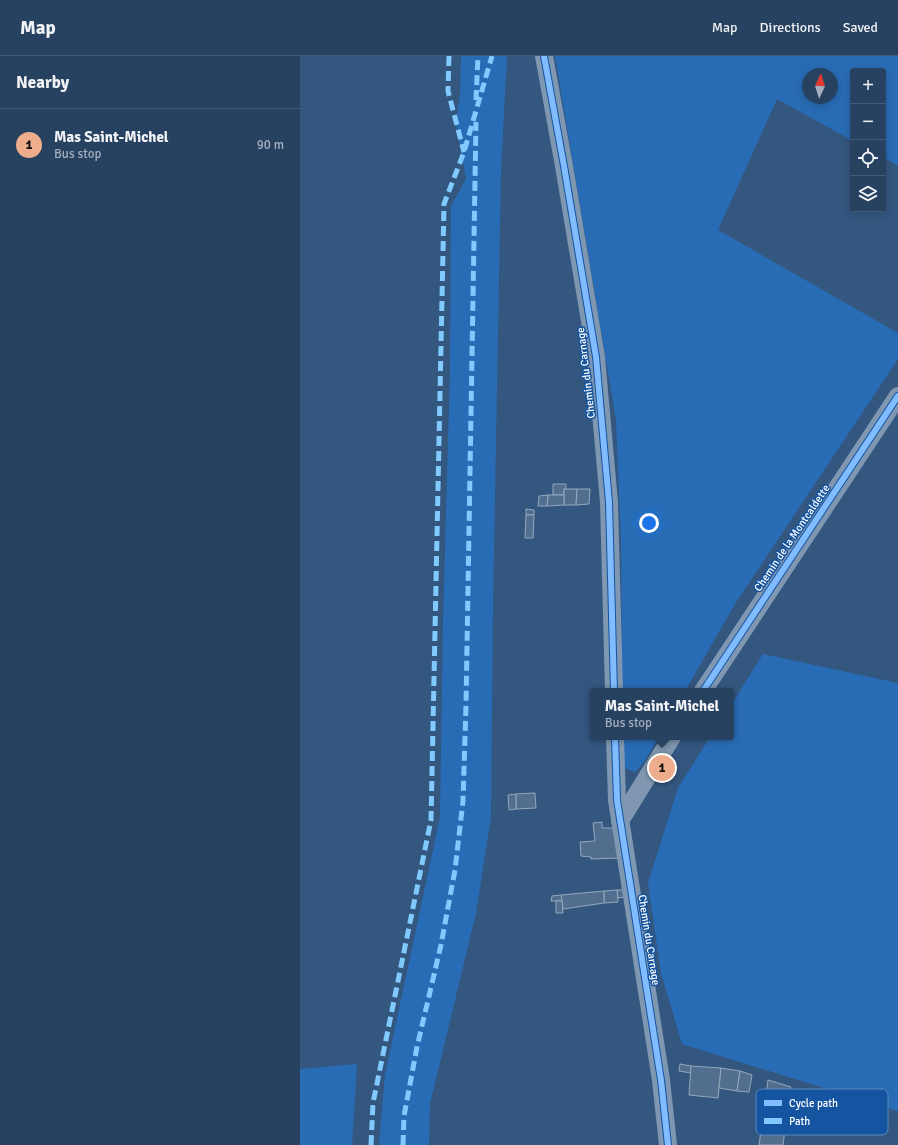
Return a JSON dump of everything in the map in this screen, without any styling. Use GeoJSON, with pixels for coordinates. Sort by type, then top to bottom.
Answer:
{"type":"FeatureCollection","features":[{"type":"Feature","properties":{"kind":"street","name":"Chemin du Carnage"},"geometry":{"type":"LineString","coordinates":[[544,56],[596,357],[609,502],[614,688]]}},
{"type":"Feature","properties":{"kind":"street","name":"Chemin de la Montcaldette"},"geometry":{"type":"LineString","coordinates":[[705,688],[898,396]]}},
{"type":"Feature","properties":{"kind":"street","name":"Chemin du Carnage"},"geometry":{"type":"LineString","coordinates":[[615,740],[617,800],[661,1080],[668,1145]]}},
{"type":"Feature","properties":{"kind":"street"},"geometry":{"type":"LineString","coordinates":[[620,821],[670,740]]}},
{"type":"Feature","properties":{"kind":"shaded area"},"geometry":{"type":"Polygon","coordinates":[[[461,56],[507,56],[501,169],[493,605],[491,817],[476,913],[430,1104],[429,1145],[379,1145],[385,1075],[440,817],[443,623],[450,371],[451,206],[466,179],[456,123],[460,95],[461,56]]]}},
{"type":"Feature","properties":{"kind":"shaded area"},"geometry":{"type":"Polygon","coordinates":[[[555,56],[898,56],[898,166],[886,159],[886,68],[850,68],[850,139],[777,99],[718,230],[898,333],[898,359],[735,604],[687,688],[622,688],[621,542],[616,420],[555,56]]]}},
{"type":"Feature","properties":{"kind":"shaded area"},"geometry":{"type":"Polygon","coordinates":[[[763,654],[898,683],[898,1111],[888,1108],[888,1089],[827,1089],[682,1044],[661,973],[648,883],[678,788],[708,740],[734,740],[734,700],[763,654]]]}},
{"type":"Feature","properties":{"kind":"shaded area"},"geometry":{"type":"Polygon","coordinates":[[[622,740],[657,740],[644,762],[635,772],[622,767],[622,740]]]}},
{"type":"Feature","properties":{"kind":"shaded area"},"geometry":{"type":"Polygon","coordinates":[[[357,1064],[352,1145],[300,1145],[300,1069],[357,1064]]]}},
{"type":"Feature","properties":{"kind":"building"},"geometry":{"type":"Polygon","coordinates":[[[553,484],[566,484],[564,495],[553,495],[553,484]]]}},
{"type":"Feature","properties":{"kind":"building"},"geometry":{"type":"Polygon","coordinates":[[[564,489],[577,489],[576,505],[564,505],[564,489]]]}},
{"type":"Feature","properties":{"kind":"building"},"geometry":{"type":"Polygon","coordinates":[[[577,489],[590,489],[589,504],[576,505],[577,489]]]}},
{"type":"Feature","properties":{"kind":"building"},"geometry":{"type":"Polygon","coordinates":[[[548,495],[564,495],[564,505],[547,506],[548,495]]]}},
{"type":"Feature","properties":{"kind":"building"},"geometry":{"type":"Polygon","coordinates":[[[548,495],[547,506],[538,506],[539,496],[548,495]]]}},
{"type":"Feature","properties":{"kind":"building"},"geometry":{"type":"Polygon","coordinates":[[[526,509],[534,510],[534,515],[526,515],[526,509]]]}},
{"type":"Feature","properties":{"kind":"building"},"geometry":{"type":"Polygon","coordinates":[[[526,515],[534,515],[533,538],[525,538],[526,515]]]}},
{"type":"Feature","properties":{"kind":"building"},"geometry":{"type":"Polygon","coordinates":[[[535,793],[536,808],[516,809],[516,794],[535,793]]]}},
{"type":"Feature","properties":{"kind":"building"},"geometry":{"type":"Polygon","coordinates":[[[516,794],[516,809],[509,810],[508,795],[516,794]]]}},
{"type":"Feature","properties":{"kind":"building"},"geometry":{"type":"Polygon","coordinates":[[[602,822],[602,828],[614,828],[619,858],[591,859],[591,857],[581,856],[580,842],[595,841],[593,823],[602,822]]]}},
{"type":"Feature","properties":{"kind":"building"},"geometry":{"type":"Polygon","coordinates":[[[617,890],[624,890],[625,897],[618,898],[617,890]]]}},
{"type":"Feature","properties":{"kind":"building"},"geometry":{"type":"Polygon","coordinates":[[[617,890],[618,902],[604,903],[604,891],[617,890]]]}},
{"type":"Feature","properties":{"kind":"building"},"geometry":{"type":"Polygon","coordinates":[[[604,891],[604,903],[563,909],[561,895],[604,891]]]}},
{"type":"Feature","properties":{"kind":"building"},"geometry":{"type":"Polygon","coordinates":[[[561,895],[562,901],[551,901],[552,896],[561,895]]]}},
{"type":"Feature","properties":{"kind":"building"},"geometry":{"type":"Polygon","coordinates":[[[556,901],[562,901],[563,913],[556,913],[556,901]]]}},
{"type":"Feature","properties":{"kind":"building"},"geometry":{"type":"Polygon","coordinates":[[[680,1064],[691,1066],[691,1073],[679,1071],[680,1064]]]}},
{"type":"Feature","properties":{"kind":"building"},"geometry":{"type":"Polygon","coordinates":[[[691,1066],[721,1068],[718,1098],[689,1095],[691,1066]]]}},
{"type":"Feature","properties":{"kind":"building"},"geometry":{"type":"Polygon","coordinates":[[[721,1068],[740,1071],[737,1091],[719,1088],[721,1068]]]}},
{"type":"Feature","properties":{"kind":"building"},"geometry":{"type":"Polygon","coordinates":[[[740,1071],[752,1075],[749,1092],[737,1091],[740,1071]]]}},
{"type":"Feature","properties":{"kind":"building"},"geometry":{"type":"Polygon","coordinates":[[[768,1080],[791,1087],[791,1089],[767,1089],[768,1080]]]}},
{"type":"Feature","properties":{"kind":"building"},"geometry":{"type":"Polygon","coordinates":[[[760,1135],[784,1135],[783,1145],[759,1145],[760,1135]]]}},
{"type":"Feature","properties":{"kind":"marked path"},"geometry":{"type":"LineString","coordinates":[[449,56],[448,91],[464,152]]}},
{"type":"Feature","properties":{"kind":"marked path"},"geometry":{"type":"LineString","coordinates":[[476,100],[478,56]]}},
{"type":"Feature","properties":{"kind":"marked path"},"geometry":{"type":"LineString","coordinates":[[371,1145],[373,1103],[431,820],[444,204],[464,152],[492,56]]}},
{"type":"Feature","properties":{"kind":"marked path"},"geometry":{"type":"LineString","coordinates":[[403,1145],[404,1116],[417,1047],[441,945],[455,870],[463,801],[476,122]]}},
{"type":"Feature","properties":{"kind":"cycle path"},"geometry":{"type":"LineString","coordinates":[[544,56],[596,357],[609,502],[614,688]]}},
{"type":"Feature","properties":{"kind":"cycle path"},"geometry":{"type":"LineString","coordinates":[[705,688],[898,396]]}},
{"type":"Feature","properties":{"kind":"cycle path"},"geometry":{"type":"LineString","coordinates":[[615,740],[617,800],[661,1080],[668,1145]]}},
{"type":"Feature","properties":{"kind":"place","name":"Mas Saint-Michel"},"geometry":{"type":"Point","coordinates":[662,768]}}]}
